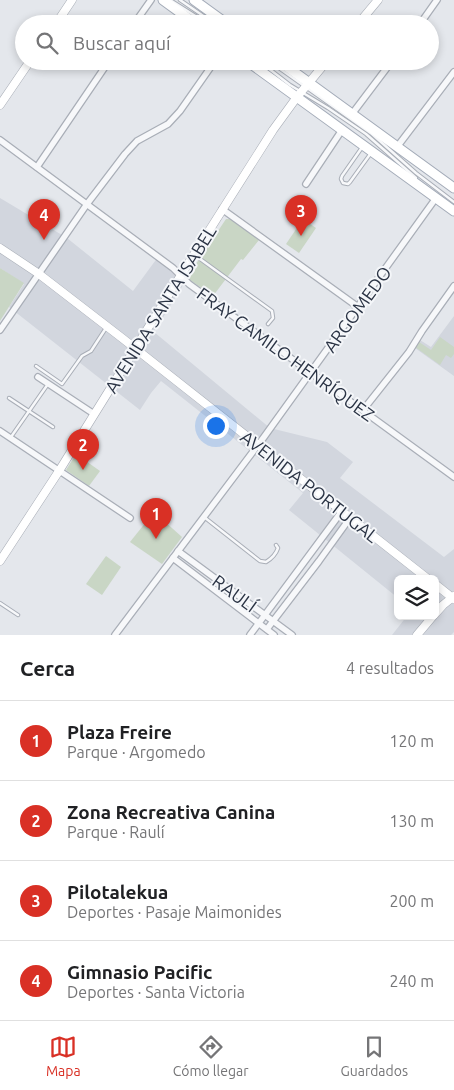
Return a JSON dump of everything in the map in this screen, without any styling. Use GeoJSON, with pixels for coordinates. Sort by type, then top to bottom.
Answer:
{"type":"FeatureCollection","features":[{"type":"Feature","properties":{"kind":"main road"},"geometry":{"type":"LineString","coordinates":[[62,15],[72,0]]}},
{"type":"Feature","properties":{"kind":"main road"},"geometry":{"type":"LineString","coordinates":[[163,0],[184,15]]}},
{"type":"Feature","properties":{"kind":"main road"},"geometry":{"type":"LineString","coordinates":[[194,0],[215,15]]}},
{"type":"Feature","properties":{"kind":"main road"},"geometry":{"type":"LineString","coordinates":[[364,15],[373,2]]}},
{"type":"Feature","properties":{"kind":"main road"},"geometry":{"type":"LineString","coordinates":[[0,105],[24,70]]}},
{"type":"Feature","properties":{"kind":"main road"},"geometry":{"type":"LineString","coordinates":[[264,70],[352,114],[454,188]]}},
{"type":"Feature","properties":{"kind":"main road"},"geometry":{"type":"LineString","coordinates":[[286,70],[342,130],[454,211]]}},
{"type":"Feature","properties":{"kind":"main road","name":"AVENIDA SANTA ISABEL"},"geometry":{"type":"LineString","coordinates":[[0,561],[59,471],[193,255],[282,117],[320,70]]}},
{"type":"Feature","properties":{"kind":"main road","name":"AVENIDA PORTUGAL"},"geometry":{"type":"LineString","coordinates":[[0,248],[39,274],[135,348],[423,575]]}},
{"type":"Feature","properties":{"kind":"main road"},"geometry":{"type":"LineString","coordinates":[[439,587],[453,598],[439,609]]}},
{"type":"Feature","properties":{"kind":"main road"},"geometry":{"type":"LineString","coordinates":[[417,635],[430,620]]}},
{"type":"Feature","properties":{"kind":"street"},"geometry":{"type":"LineString","coordinates":[[140,15],[151,0]]}},
{"type":"Feature","properties":{"kind":"street"},"geometry":{"type":"LineString","coordinates":[[426,15],[437,0]]}},
{"type":"Feature","properties":{"kind":"street"},"geometry":{"type":"LineString","coordinates":[[37,167],[103,70]]}},
{"type":"Feature","properties":{"kind":"street"},"geometry":{"type":"LineString","coordinates":[[0,330],[87,204],[132,146],[143,137],[168,124],[209,70]]}},
{"type":"Feature","properties":{"kind":"street"},"geometry":{"type":"LineString","coordinates":[[352,114],[385,70]]}},
{"type":"Feature","properties":{"kind":"street"},"geometry":{"type":"LineString","coordinates":[[397,147],[454,72]]}},
{"type":"Feature","properties":{"kind":"street"},"geometry":{"type":"LineString","coordinates":[[306,184],[342,130]]}},
{"type":"Feature","properties":{"kind":"street","name":"FRAY CAMILO HENRÍQUEZ"},"geometry":{"type":"LineString","coordinates":[[0,140],[181,275],[190,284],[454,477]]}},
{"type":"Feature","properties":{"kind":"street","name":"ARGOMEDO"},"geometry":{"type":"LineString","coordinates":[[116,635],[311,373],[436,198]]}},
{"type":"Feature","properties":{"kind":"street"},"geometry":{"type":"LineString","coordinates":[[222,209],[358,307]]}},
{"type":"Feature","properties":{"kind":"street"},"geometry":{"type":"LineString","coordinates":[[363,410],[409,352],[454,286]]}},
{"type":"Feature","properties":{"kind":"street"},"geometry":{"type":"LineString","coordinates":[[38,377],[94,414]]}},
{"type":"Feature","properties":{"kind":"street"},"geometry":{"type":"LineString","coordinates":[[0,431],[130,518]]}},
{"type":"Feature","properties":{"kind":"street"},"geometry":{"type":"LineString","coordinates":[[250,635],[342,512]]}},
{"type":"Feature","properties":{"kind":"street"},"geometry":{"type":"LineString","coordinates":[[267,629],[350,518]]}},
{"type":"Feature","properties":{"kind":"street","name":"RAULÍ"},"geometry":{"type":"LineString","coordinates":[[178,551],[292,635]]}},
{"type":"Feature","properties":{"kind":"street"},"geometry":{"type":"LineString","coordinates":[[311,554],[319,561]]}},
{"type":"Feature","properties":{"kind":"street","name":"RAULÍ"},"geometry":{"type":"LineString","coordinates":[[173,558],[274,635]]}},
{"type":"Feature","properties":{"kind":"street"},"geometry":{"type":"LineString","coordinates":[[286,587],[295,593]]}},
{"type":"Feature","properties":{"kind":"lane"},"geometry":{"type":"LineString","coordinates":[[170,0],[194,15]]}},
{"type":"Feature","properties":{"kind":"lane"},"geometry":{"type":"LineString","coordinates":[[180,0],[202,15]]}},
{"type":"Feature","properties":{"kind":"lane"},"geometry":{"type":"LineString","coordinates":[[271,70],[286,82],[303,90],[372,134],[416,173],[454,202]]}},
{"type":"Feature","properties":{"kind":"lane"},"geometry":{"type":"LineString","coordinates":[[279,70],[303,90],[366,134],[409,173],[454,206]]}},
{"type":"Feature","properties":{"kind":"lane"},"geometry":{"type":"LineString","coordinates":[[364,145],[342,176],[343,183],[350,182],[373,152]]}},
{"type":"Feature","properties":{"kind":"lane"},"geometry":{"type":"LineString","coordinates":[[193,255],[272,311],[273,318],[268,324]]}},
{"type":"Feature","properties":{"kind":"lane"},"geometry":{"type":"LineString","coordinates":[[36,366],[62,384],[82,356],[90,352],[107,327]]}},
{"type":"Feature","properties":{"kind":"lane"},"geometry":{"type":"LineString","coordinates":[[11,438],[48,384]]}},
{"type":"Feature","properties":{"kind":"lane"},"geometry":{"type":"LineString","coordinates":[[9,398],[53,427]]}},
{"type":"Feature","properties":{"kind":"lane"},"geometry":{"type":"LineString","coordinates":[[204,517],[260,561],[266,562],[270,559],[278,550],[276,545]]}},
{"type":"Feature","properties":{"kind":"lane"},"geometry":{"type":"LineString","coordinates":[[0,602],[18,615]]}},
{"type":"Feature","properties":{"kind":"shaded area"},"geometry":{"type":"Polygon","coordinates":[[[0,198],[67,238],[133,291],[158,257],[188,277],[154,332],[270,428],[327,442],[353,462],[340,478],[444,557],[454,549],[454,632],[451,635],[392,635],[404,620],[439,620],[439,575],[394,575],[394,595],[289,510],[303,493],[161,381],[140,410],[9,307],[24,284],[0,268],[0,198]]]}},
{"type":"Feature","properties":{"kind":"shaded area"},"geometry":{"type":"Polygon","coordinates":[[[454,316],[454,376],[415,348],[420,340],[431,347],[454,316]]]}},
{"type":"Feature","properties":{"kind":"green space"},"geometry":{"type":"Polygon","coordinates":[[[226,219],[230,219],[259,240],[243,260],[241,259],[213,296],[190,280],[188,276],[226,219]]]}},
{"type":"Feature","properties":{"kind":"green space"},"geometry":{"type":"Polygon","coordinates":[[[303,219],[316,228],[299,253],[286,244],[303,219]]]}},
{"type":"Feature","properties":{"kind":"green space"},"geometry":{"type":"Polygon","coordinates":[[[0,268],[24,283],[0,321],[0,268]]]}},
{"type":"Feature","properties":{"kind":"green space"},"geometry":{"type":"Polygon","coordinates":[[[440,337],[454,347],[454,354],[451,358],[446,355],[440,365],[415,347],[419,342],[431,350],[440,337]]]}},
{"type":"Feature","properties":{"kind":"green space"},"geometry":{"type":"Polygon","coordinates":[[[76,454],[100,471],[89,486],[66,470],[76,454]]]}},
{"type":"Feature","properties":{"kind":"green space"},"geometry":{"type":"Polygon","coordinates":[[[154,512],[182,537],[162,564],[130,542],[154,512]]]}},
{"type":"Feature","properties":{"kind":"green space"},"geometry":{"type":"Polygon","coordinates":[[[106,556],[121,567],[102,595],[86,584],[106,556]]]}},
{"type":"Feature","properties":{"kind":"place","name":"Pilotalekua"},"geometry":{"type":"Point","coordinates":[301,236]}},
{"type":"Feature","properties":{"kind":"place","name":"Gimnasio Pacific"},"geometry":{"type":"Point","coordinates":[44,240]}},
{"type":"Feature","properties":{"kind":"place","name":"Zona Recreativa Canina"},"geometry":{"type":"Point","coordinates":[83,470]}},
{"type":"Feature","properties":{"kind":"place","name":"Plaza Freire"},"geometry":{"type":"Point","coordinates":[156,539]}}]}
